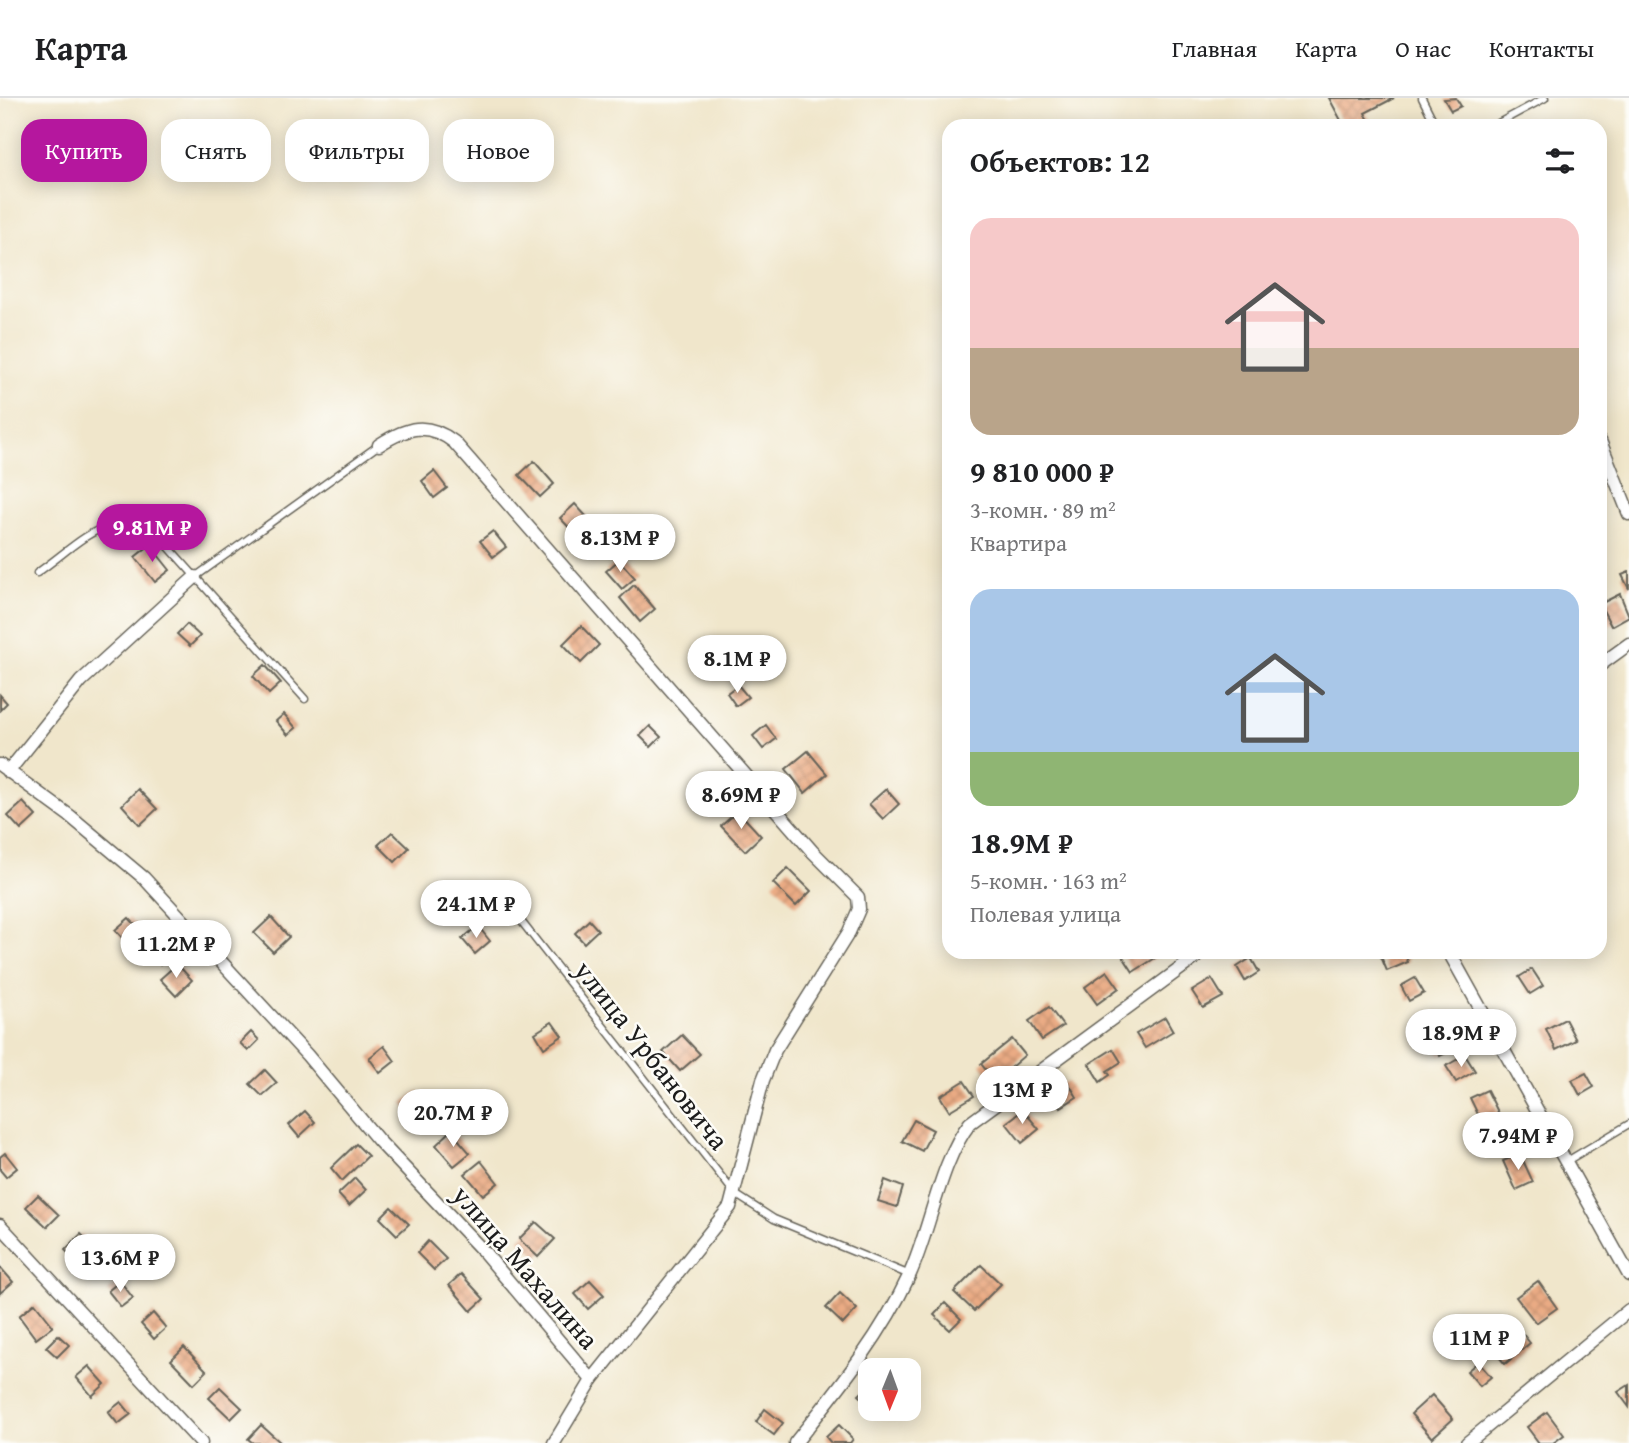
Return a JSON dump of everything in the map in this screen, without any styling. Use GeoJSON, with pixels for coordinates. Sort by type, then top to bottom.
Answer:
{"type":"FeatureCollection","features":[{"type":"Feature","properties":{"kind":"street"},"geometry":{"type":"LineString","coordinates":[[379,445],[408,430],[425,428],[440,431],[454,442],[811,851],[853,890],[859,902],[857,916],[849,932],[775,1050],[754,1115],[735,1194],[725,1216],[592,1380],[554,1443]]}},
{"type":"Feature","properties":{"kind":"street"},"geometry":{"type":"LineString","coordinates":[[1607,459],[1629,514]]}},
{"type":"Feature","properties":{"kind":"street"},"geometry":{"type":"LineString","coordinates":[[4,768],[81,681],[195,577]]}},
{"type":"Feature","properties":{"kind":"street"},"geometry":{"type":"LineString","coordinates":[[1607,660],[1629,644]]}},
{"type":"Feature","properties":{"kind":"street","name":"улица Махалина"},"geometry":{"type":"LineString","coordinates":[[4,768],[69,816],[145,878],[307,1055],[379,1141],[484,1252],[592,1380]]}},
{"type":"Feature","properties":{"kind":"street"},"geometry":{"type":"LineString","coordinates":[[795,1443],[880,1334],[910,1275],[954,1150],[970,1124],[1193,959]]}},
{"type":"Feature","properties":{"kind":"street"},"geometry":{"type":"LineString","coordinates":[[1453,959],[1629,1275]]}},
{"type":"Feature","properties":{"kind":"street"},"geometry":{"type":"LineString","coordinates":[[0,1225],[201,1443]]}},
{"type":"Feature","properties":{"kind":"street"},"geometry":{"type":"LineString","coordinates":[[1467,1443],[1629,1310]]}},
{"type":"Feature","properties":{"kind":"lane"},"geometry":{"type":"LineString","coordinates":[[1422,98],[1432,119]]}},
{"type":"Feature","properties":{"kind":"lane"},"geometry":{"type":"LineString","coordinates":[[1506,119],[1545,98]]}},
{"type":"Feature","properties":{"kind":"lane"},"geometry":{"type":"LineString","coordinates":[[195,577],[379,445]]}},
{"type":"Feature","properties":{"kind":"lane"},"geometry":{"type":"LineString","coordinates":[[37,573],[103,527],[126,522],[150,531],[305,699]]}},
{"type":"Feature","properties":{"kind":"lane","name":"улица Урбановича"},"geometry":{"type":"LineString","coordinates":[[510,907],[735,1194],[774,1219],[910,1275]]}},
{"type":"Feature","properties":{"kind":"lane"},"geometry":{"type":"LineString","coordinates":[[1567,1161],[1629,1124]]}},
{"type":"Feature","properties":{"kind":"building"},"geometry":{"type":"Polygon","coordinates":[[[1329,98],[1394,98],[1365,113],[1368,119],[1340,119],[1329,98]]]}},
{"type":"Feature","properties":{"kind":"building"},"geometry":{"type":"Polygon","coordinates":[[[1456,98],[1461,106],[1451,111],[1444,99],[1456,98]]]}},
{"type":"Feature","properties":{"kind":"building"},"geometry":{"type":"Polygon","coordinates":[[[534,461],[554,484],[540,497],[519,475],[534,461]]]}},
{"type":"Feature","properties":{"kind":"building"},"geometry":{"type":"Polygon","coordinates":[[[434,471],[447,488],[434,498],[422,481],[434,471]]]}},
{"type":"Feature","properties":{"kind":"building"},"geometry":{"type":"Polygon","coordinates":[[[575,504],[596,527],[581,540],[560,518],[575,504]]]}},
{"type":"Feature","properties":{"kind":"building"},"geometry":{"type":"Polygon","coordinates":[[[493,531],[506,547],[493,557],[480,541],[493,531]]]}},
{"type":"Feature","properties":{"kind":"building"},"geometry":{"type":"Polygon","coordinates":[[[150,545],[170,570],[155,582],[135,557],[150,545]]]}},
{"type":"Feature","properties":{"kind":"building"},"geometry":{"type":"Polygon","coordinates":[[[619,560],[635,578],[622,589],[606,571],[619,560]]]}},
{"type":"Feature","properties":{"kind":"building"},"geometry":{"type":"Polygon","coordinates":[[[1629,572],[1629,589],[1622,575],[1629,572]]]}},
{"type":"Feature","properties":{"kind":"building"},"geometry":{"type":"Polygon","coordinates":[[[634,585],[655,609],[640,622],[620,598],[634,585]]]}},
{"type":"Feature","properties":{"kind":"building"},"geometry":{"type":"Polygon","coordinates":[[[1620,594],[1629,616],[1611,626],[1607,618],[1607,600],[1620,594]]]}},
{"type":"Feature","properties":{"kind":"building"},"geometry":{"type":"Polygon","coordinates":[[[187,624],[200,636],[190,646],[177,634],[187,624]]]}},
{"type":"Feature","properties":{"kind":"building"},"geometry":{"type":"Polygon","coordinates":[[[581,626],[599,645],[581,663],[563,644],[581,626]]]}},
{"type":"Feature","properties":{"kind":"building"},"geometry":{"type":"Polygon","coordinates":[[[265,665],[281,683],[269,694],[253,676],[265,665]]]}},
{"type":"Feature","properties":{"kind":"building"},"geometry":{"type":"Polygon","coordinates":[[[738,685],[748,697],[736,706],[727,693],[738,685]]]}},
{"type":"Feature","properties":{"kind":"building"},"geometry":{"type":"Polygon","coordinates":[[[0,695],[7,703],[0,710],[0,695]]]}},
{"type":"Feature","properties":{"kind":"building"},"geometry":{"type":"Polygon","coordinates":[[[284,714],[296,728],[288,735],[276,721],[284,714]]]}},
{"type":"Feature","properties":{"kind":"building"},"geometry":{"type":"Polygon","coordinates":[[[766,725],[776,739],[763,749],[753,736],[766,725]]]}},
{"type":"Feature","properties":{"kind":"building"},"geometry":{"type":"Polygon","coordinates":[[[650,726],[661,737],[651,747],[640,736],[650,726]]]}},
{"type":"Feature","properties":{"kind":"building"},"geometry":{"type":"Polygon","coordinates":[[[808,751],[827,774],[805,793],[786,769],[808,751]]]}},
{"type":"Feature","properties":{"kind":"building"},"geometry":{"type":"Polygon","coordinates":[[[707,780],[717,791],[707,801],[696,789],[707,780]]]}},
{"type":"Feature","properties":{"kind":"building"},"geometry":{"type":"Polygon","coordinates":[[[138,789],[157,809],[140,825],[122,805],[138,789]]]}},
{"type":"Feature","properties":{"kind":"building"},"geometry":{"type":"Polygon","coordinates":[[[886,789],[899,804],[883,819],[869,804],[886,789]]]}},
{"type":"Feature","properties":{"kind":"building"},"geometry":{"type":"Polygon","coordinates":[[[23,802],[36,816],[21,830],[8,816],[23,802]]]}},
{"type":"Feature","properties":{"kind":"building"},"geometry":{"type":"Polygon","coordinates":[[[738,811],[761,836],[745,851],[721,826],[738,811]]]}},
{"type":"Feature","properties":{"kind":"building"},"geometry":{"type":"Polygon","coordinates":[[[392,832],[409,848],[395,862],[378,845],[392,832]]]}},
{"type":"Feature","properties":{"kind":"building"},"geometry":{"type":"Polygon","coordinates":[[[788,868],[811,891],[796,906],[773,883],[788,868]]]}},
{"type":"Feature","properties":{"kind":"building"},"geometry":{"type":"Polygon","coordinates":[[[271,917],[289,937],[273,952],[254,933],[271,917]]]}},
{"type":"Feature","properties":{"kind":"building"},"geometry":{"type":"Polygon","coordinates":[[[129,918],[145,935],[131,947],[115,930],[129,918]]]}},
{"type":"Feature","properties":{"kind":"building"},"geometry":{"type":"Polygon","coordinates":[[[589,920],[598,930],[584,943],[575,933],[589,920]]]}},
{"type":"Feature","properties":{"kind":"building"},"geometry":{"type":"Polygon","coordinates":[[[478,926],[490,941],[475,954],[462,939],[478,926]]]}},
{"type":"Feature","properties":{"kind":"building"},"geometry":{"type":"Polygon","coordinates":[[[160,943],[170,955],[160,964],[149,953],[160,943]]]}},
{"type":"Feature","properties":{"kind":"building"},"geometry":{"type":"Polygon","coordinates":[[[1125,959],[1154,959],[1133,972],[1125,959]]]}},
{"type":"Feature","properties":{"kind":"building"},"geometry":{"type":"Polygon","coordinates":[[[1252,959],[1259,972],[1245,981],[1237,967],[1252,959]]]}},
{"type":"Feature","properties":{"kind":"building"},"geometry":{"type":"Polygon","coordinates":[[[1382,959],[1407,959],[1408,962],[1387,971],[1382,959]]]}},
{"type":"Feature","properties":{"kind":"building"},"geometry":{"type":"Polygon","coordinates":[[[177,964],[192,980],[176,996],[160,979],[177,964]]]}},
{"type":"Feature","properties":{"kind":"building"},"geometry":{"type":"Polygon","coordinates":[[[1532,969],[1543,986],[1530,994],[1519,977],[1532,969]]]}},
{"type":"Feature","properties":{"kind":"building"},"geometry":{"type":"Polygon","coordinates":[[[1107,971],[1119,988],[1097,1004],[1085,987],[1107,971]]]}},
{"type":"Feature","properties":{"kind":"building"},"geometry":{"type":"Polygon","coordinates":[[[1415,978],[1424,993],[1409,1001],[1401,986],[1415,978]]]}},
{"type":"Feature","properties":{"kind":"building"},"geometry":{"type":"Polygon","coordinates":[[[1212,979],[1223,997],[1203,1008],[1192,991],[1212,979]]]}},
{"type":"Feature","properties":{"kind":"building"},"geometry":{"type":"Polygon","coordinates":[[[1049,1007],[1063,1026],[1042,1040],[1029,1021],[1049,1007]]]}},
{"type":"Feature","properties":{"kind":"building"},"geometry":{"type":"Polygon","coordinates":[[[1165,1017],[1173,1031],[1145,1048],[1136,1034],[1165,1017]]]}},
{"type":"Feature","properties":{"kind":"building"},"geometry":{"type":"Polygon","coordinates":[[[1565,1019],[1576,1040],[1556,1050],[1546,1029],[1565,1019]]]}},
{"type":"Feature","properties":{"kind":"building"},"geometry":{"type":"Polygon","coordinates":[[[552,1022],[562,1036],[544,1048],[535,1033],[552,1022]]]}},
{"type":"Feature","properties":{"kind":"building"},"geometry":{"type":"Polygon","coordinates":[[[251,1032],[259,1040],[248,1051],[240,1043],[251,1032]]]}},
{"type":"Feature","properties":{"kind":"building"},"geometry":{"type":"Polygon","coordinates":[[[682,1035],[700,1054],[680,1071],[663,1052],[682,1035]]]}},
{"type":"Feature","properties":{"kind":"building"},"geometry":{"type":"Polygon","coordinates":[[[1448,1035],[1454,1049],[1440,1056],[1434,1042],[1448,1035]]]}},
{"type":"Feature","properties":{"kind":"building"},"geometry":{"type":"Polygon","coordinates":[[[1012,1039],[1025,1055],[995,1081],[981,1064],[1012,1039]]]}},
{"type":"Feature","properties":{"kind":"building"},"geometry":{"type":"Polygon","coordinates":[[[384,1046],[395,1061],[380,1073],[369,1058],[384,1046]]]}},
{"type":"Feature","properties":{"kind":"building"},"geometry":{"type":"Polygon","coordinates":[[[1113,1049],[1121,1062],[1107,1071],[1110,1075],[1100,1082],[1089,1064],[1113,1049]]]}},
{"type":"Feature","properties":{"kind":"building"},"geometry":{"type":"Polygon","coordinates":[[[1465,1055],[1475,1071],[1456,1082],[1446,1066],[1465,1055]]]}},
{"type":"Feature","properties":{"kind":"building"},"geometry":{"type":"Polygon","coordinates":[[[265,1070],[277,1083],[262,1096],[250,1084],[265,1070]]]}},
{"type":"Feature","properties":{"kind":"building"},"geometry":{"type":"Polygon","coordinates":[[[1586,1073],[1594,1087],[1580,1095],[1572,1080],[1586,1073]]]}},
{"type":"Feature","properties":{"kind":"building"},"geometry":{"type":"Polygon","coordinates":[[[964,1081],[974,1096],[949,1111],[940,1096],[964,1081]]]}},
{"type":"Feature","properties":{"kind":"building"},"geometry":{"type":"Polygon","coordinates":[[[1067,1081],[1077,1097],[1061,1107],[1051,1091],[1067,1081]]]}},
{"type":"Feature","properties":{"kind":"building"},"geometry":{"type":"Polygon","coordinates":[[[1487,1090],[1506,1128],[1489,1137],[1470,1098],[1487,1090]]]}},
{"type":"Feature","properties":{"kind":"building"},"geometry":{"type":"Polygon","coordinates":[[[418,1091],[429,1106],[414,1118],[403,1103],[418,1091]]]}},
{"type":"Feature","properties":{"kind":"building"},"geometry":{"type":"Polygon","coordinates":[[[1023,1110],[1039,1129],[1022,1143],[1006,1123],[1023,1110]]]}},
{"type":"Feature","properties":{"kind":"building"},"geometry":{"type":"Polygon","coordinates":[[[305,1111],[315,1122],[299,1137],[289,1125],[305,1111]]]}},
{"type":"Feature","properties":{"kind":"building"},"geometry":{"type":"Polygon","coordinates":[[[914,1120],[933,1130],[922,1151],[902,1141],[914,1120]]]}},
{"type":"Feature","properties":{"kind":"building"},"geometry":{"type":"Polygon","coordinates":[[[451,1131],[470,1153],[454,1166],[436,1145],[451,1131]]]}},
{"type":"Feature","properties":{"kind":"building"},"geometry":{"type":"Polygon","coordinates":[[[356,1144],[368,1156],[342,1181],[331,1168],[356,1144]]]}},
{"type":"Feature","properties":{"kind":"building"},"geometry":{"type":"Polygon","coordinates":[[[5,1153],[17,1168],[6,1177],[0,1170],[0,1157],[5,1153]]]}},
{"type":"Feature","properties":{"kind":"building"},"geometry":{"type":"Polygon","coordinates":[[[1520,1154],[1533,1182],[1516,1190],[1503,1161],[1520,1154]]]}},
{"type":"Feature","properties":{"kind":"building"},"geometry":{"type":"Polygon","coordinates":[[[481,1161],[498,1183],[483,1195],[465,1174],[481,1161]]]}},
{"type":"Feature","properties":{"kind":"building"},"geometry":{"type":"Polygon","coordinates":[[[355,1178],[366,1190],[349,1206],[338,1194],[355,1178]]]}},
{"type":"Feature","properties":{"kind":"building"},"geometry":{"type":"Polygon","coordinates":[[[885,1180],[903,1187],[897,1207],[878,1201],[885,1180]]]}},
{"type":"Feature","properties":{"kind":"building"},"geometry":{"type":"Polygon","coordinates":[[[38,1195],[59,1215],[47,1227],[26,1207],[38,1195]]]}},
{"type":"Feature","properties":{"kind":"building"},"geometry":{"type":"Polygon","coordinates":[[[391,1207],[409,1224],[397,1235],[380,1218],[391,1207]]]}},
{"type":"Feature","properties":{"kind":"building"},"geometry":{"type":"Polygon","coordinates":[[[536,1222],[555,1239],[538,1257],[519,1239],[536,1222]]]}},
{"type":"Feature","properties":{"kind":"building"},"geometry":{"type":"Polygon","coordinates":[[[81,1234],[101,1254],[85,1270],[65,1250],[81,1234]]]}},
{"type":"Feature","properties":{"kind":"building"},"geometry":{"type":"Polygon","coordinates":[[[428,1241],[446,1259],[434,1270],[417,1253],[428,1241]]]}},
{"type":"Feature","properties":{"kind":"building"},"geometry":{"type":"Polygon","coordinates":[[[981,1265],[1001,1284],[974,1311],[954,1292],[981,1265]]]}},
{"type":"Feature","properties":{"kind":"building"},"geometry":{"type":"Polygon","coordinates":[[[0,1267],[13,1282],[0,1293],[0,1267]]]}},
{"type":"Feature","properties":{"kind":"building"},"geometry":{"type":"Polygon","coordinates":[[[461,1274],[484,1299],[471,1311],[449,1285],[461,1274]]]}},
{"type":"Feature","properties":{"kind":"building"},"geometry":{"type":"Polygon","coordinates":[[[590,1280],[604,1295],[588,1309],[575,1294],[590,1280]]]}},
{"type":"Feature","properties":{"kind":"building"},"geometry":{"type":"Polygon","coordinates":[[[120,1281],[133,1298],[121,1307],[108,1291],[120,1281]]]}},
{"type":"Feature","properties":{"kind":"building"},"geometry":{"type":"Polygon","coordinates":[[[1538,1281],[1557,1308],[1536,1323],[1516,1297],[1538,1281]]]}},
{"type":"Feature","properties":{"kind":"building"},"geometry":{"type":"Polygon","coordinates":[[[840,1293],[857,1309],[843,1324],[826,1308],[840,1293]]]}},
{"type":"Feature","properties":{"kind":"building"},"geometry":{"type":"Polygon","coordinates":[[[35,1303],[53,1326],[36,1339],[19,1316],[35,1303]]]}},
{"type":"Feature","properties":{"kind":"building"},"geometry":{"type":"Polygon","coordinates":[[[945,1303],[961,1319],[950,1330],[934,1315],[945,1303]]]}},
{"type":"Feature","properties":{"kind":"building"},"geometry":{"type":"Polygon","coordinates":[[[153,1313],[166,1328],[154,1339],[141,1324],[153,1313]]]}},
{"type":"Feature","properties":{"kind":"building"},"geometry":{"type":"Polygon","coordinates":[[[1514,1323],[1530,1343],[1505,1364],[1488,1344],[1514,1323]]]}},
{"type":"Feature","properties":{"kind":"building"},"geometry":{"type":"Polygon","coordinates":[[[58,1335],[69,1345],[57,1357],[46,1347],[58,1335]]]}},
{"type":"Feature","properties":{"kind":"building"},"geometry":{"type":"Polygon","coordinates":[[[184,1347],[207,1371],[194,1384],[171,1360],[184,1347]]]}},
{"type":"Feature","properties":{"kind":"building"},"geometry":{"type":"Polygon","coordinates":[[[1478,1362],[1491,1377],[1480,1386],[1467,1371],[1478,1362]]]}},
{"type":"Feature","properties":{"kind":"building"},"geometry":{"type":"Polygon","coordinates":[[[89,1366],[105,1384],[92,1396],[76,1377],[89,1366]]]}},
{"type":"Feature","properties":{"kind":"building"},"geometry":{"type":"Polygon","coordinates":[[[1629,1385],[1629,1407],[1618,1392],[1629,1385]]]}},
{"type":"Feature","properties":{"kind":"building"},"geometry":{"type":"Polygon","coordinates":[[[220,1387],[242,1408],[231,1419],[209,1398],[220,1387]]]}},
{"type":"Feature","properties":{"kind":"building"},"geometry":{"type":"Polygon","coordinates":[[[1432,1395],[1453,1419],[1432,1438],[1411,1414],[1432,1395]]]}},
{"type":"Feature","properties":{"kind":"building"},"geometry":{"type":"Polygon","coordinates":[[[121,1402],[131,1414],[118,1424],[108,1412],[121,1402]]]}},
{"type":"Feature","properties":{"kind":"building"},"geometry":{"type":"Polygon","coordinates":[[[765,1409],[783,1423],[774,1435],[756,1422],[765,1409]]]}},
{"type":"Feature","properties":{"kind":"building"},"geometry":{"type":"Polygon","coordinates":[[[1547,1412],[1564,1435],[1553,1443],[1539,1443],[1527,1427],[1547,1412]]]}},
{"type":"Feature","properties":{"kind":"building"},"geometry":{"type":"Polygon","coordinates":[[[261,1425],[281,1443],[253,1443],[248,1439],[261,1425]]]}},
{"type":"Feature","properties":{"kind":"building"},"geometry":{"type":"Polygon","coordinates":[[[839,1425],[853,1439],[850,1443],[831,1443],[826,1437],[839,1425]]]}}]}
